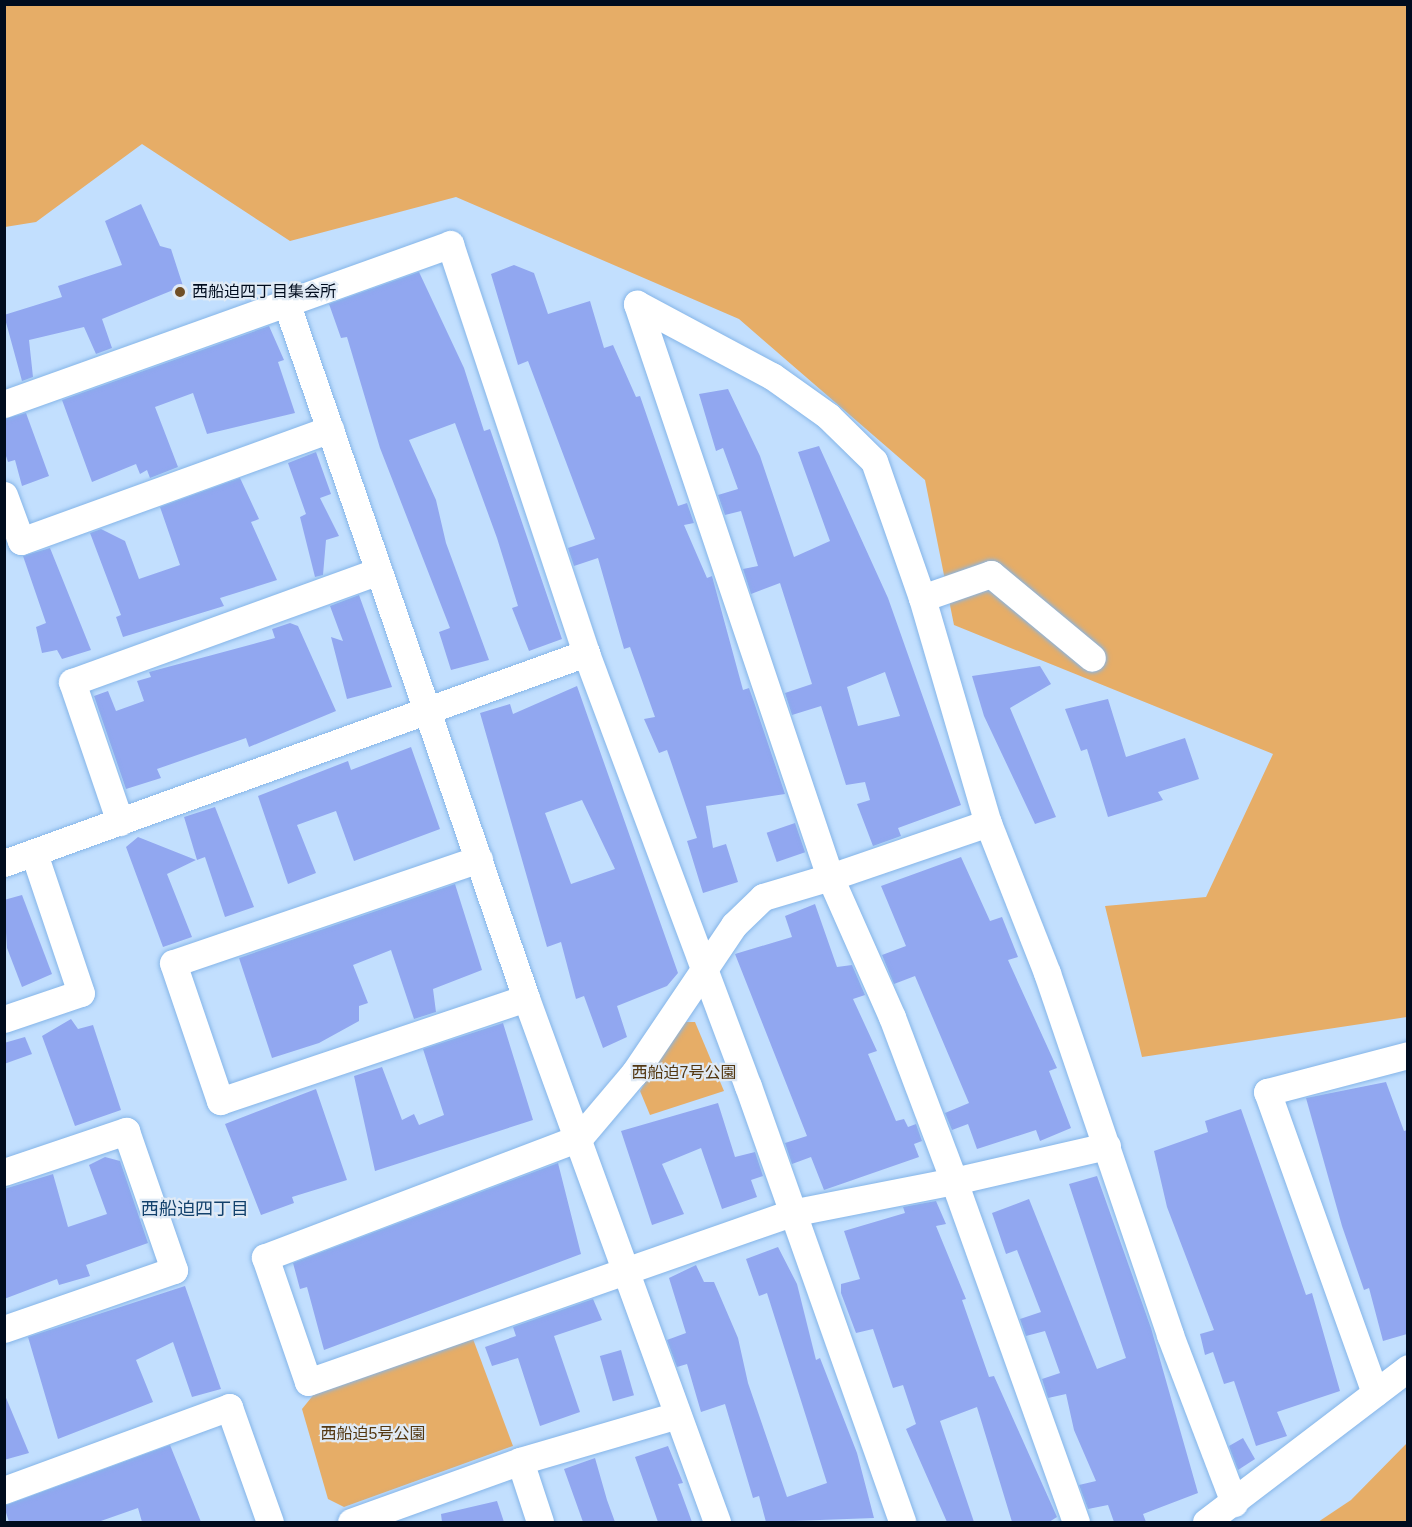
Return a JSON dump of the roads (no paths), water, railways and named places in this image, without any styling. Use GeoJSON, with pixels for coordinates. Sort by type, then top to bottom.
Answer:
{"type":"FeatureCollection","features":[{"type":"Feature","properties":{"kind":"street"},"geometry":{"type":"LineString","coordinates":[[4,404],[287,305],[450,244],[586,653],[902,1522]]}},
{"type":"Feature","properties":{"kind":"street"},"geometry":{"type":"LineString","coordinates":[[1076,1522],[954,1181],[892,1017],[830,877],[637,304],[772,376],[828,416],[874,461],[922,598],[988,823],[1107,1146],[1234,1503]]}},
{"type":"Feature","properties":{"kind":"street"},"geometry":{"type":"LineString","coordinates":[[287,305],[526,998],[628,1268],[677,1415],[717,1522]]}},
{"type":"Feature","properties":{"kind":"street"},"geometry":{"type":"LineString","coordinates":[[4,495],[21,541],[330,429]]}},
{"type":"Feature","properties":{"kind":"street"},"geometry":{"type":"LineString","coordinates":[[120,822],[72,682],[379,571]]}},
{"type":"Feature","properties":{"kind":"street"},"geometry":{"type":"LineString","coordinates":[[922,598],[991,574],[1092,658]]}},
{"type":"Feature","properties":{"kind":"street"},"geometry":{"type":"LineString","coordinates":[[4,863],[586,653]]}},
{"type":"Feature","properties":{"kind":"street"},"geometry":{"type":"LineString","coordinates":[[988,823],[764,897],[734,926],[705,975],[579,1138],[265,1257],[308,1382],[628,1268],[791,1213],[954,1181],[1107,1146]]}},
{"type":"Feature","properties":{"kind":"street"},"geometry":{"type":"LineString","coordinates":[[4,1019],[81,993],[34,853]]}},
{"type":"Feature","properties":{"kind":"street"},"geometry":{"type":"LineString","coordinates":[[479,859],[173,963],[220,1101],[526,998]]}},
{"type":"Feature","properties":{"kind":"street"},"geometry":{"type":"LineString","coordinates":[[1375,1394],[1267,1092],[1407,1055]]}},
{"type":"Feature","properties":{"kind":"street"},"geometry":{"type":"LineString","coordinates":[[4,1172],[126,1131],[174,1270],[4,1329]]}},
{"type":"Feature","properties":{"kind":"street"},"geometry":{"type":"LineString","coordinates":[[1206,1522],[1234,1503],[1407,1368]]}},
{"type":"Feature","properties":{"kind":"street"},"geometry":{"type":"LineString","coordinates":[[4,1490],[229,1407],[270,1522]]}},
{"type":"Feature","properties":{"kind":"street"},"geometry":{"type":"LineString","coordinates":[[356,1522],[520,1461],[677,1415]]}},
{"type":"Feature","properties":{"kind":"street"},"geometry":{"type":"LineString","coordinates":[[520,1461],[540,1522]]}},
{"type":"Feature","properties":{"kind":"place","name":"西船迫四丁目集会所"},"geometry":{"type":"Point","coordinates":[180,292]}},
{"type":"Feature","properties":{"kind":"district","name":"西船迫四丁目"},"geometry":{"type":"Point","coordinates":[195,1209]}},
{"type":"Feature","properties":{"kind":"park label","name":"西船迫7号公園"},"geometry":{"type":"Point","coordinates":[684,1073]}},
{"type":"Feature","properties":{"kind":"park label","name":"西船迫5号公園"},"geometry":{"type":"Point","coordinates":[373,1434]}}]}
